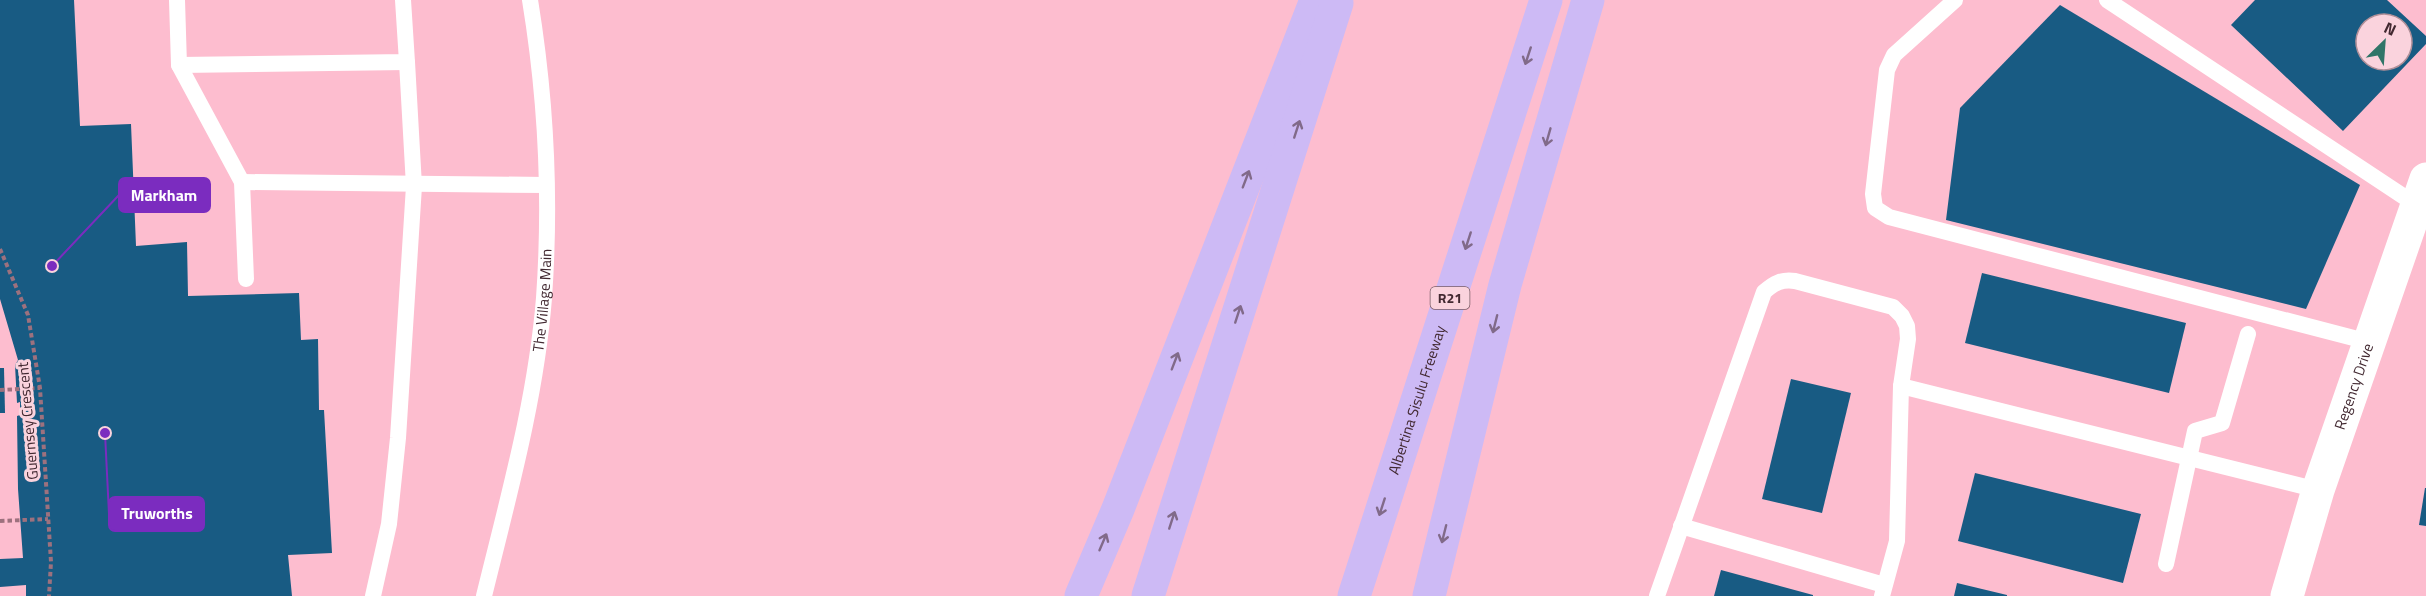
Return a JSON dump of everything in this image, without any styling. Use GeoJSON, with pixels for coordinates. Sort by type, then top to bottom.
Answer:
{"type":"FeatureCollection","features":[{"type":"Feature","properties":{"kind":"highway"},"geometry":{"type":"LineString","coordinates":[[1081,596],[1118,508],[1316,0]]}},
{"type":"Feature","properties":{"kind":"highway"},"geometry":{"type":"LineString","coordinates":[[1148,596],[1338,0]]}},
{"type":"Feature","properties":{"kind":"highway","name":"Albertina Sisulu Freeway"},"geometry":{"type":"LineString","coordinates":[[1354,596],[1546,0]]}},
{"type":"Feature","properties":{"kind":"highway"},"geometry":{"type":"LineString","coordinates":[[1429,596],[1505,285],[1588,0]]}},
{"type":"Feature","properties":{"kind":"street","name":"Regency Drive"},"geometry":{"type":"LineString","coordinates":[[2287,596],[2318,490],[2422,192]]}},
{"type":"Feature","properties":{"kind":"lane"},"geometry":{"type":"LineString","coordinates":[[177,0],[179,65],[242,182],[246,279]]}},
{"type":"Feature","properties":{"kind":"lane"},"geometry":{"type":"LineString","coordinates":[[373,596],[389,524],[398,438],[414,186],[403,0]]}},
{"type":"Feature","properties":{"kind":"lane","name":"The Village Main"},"geometry":{"type":"LineString","coordinates":[[484,596],[527,416],[544,299],[547,150],[530,0]]}},
{"type":"Feature","properties":{"kind":"lane"},"geometry":{"type":"LineString","coordinates":[[1955,0],[1894,55],[1887,70],[1873,194],[1875,208],[1888,217],[2369,342]]}},
{"type":"Feature","properties":{"kind":"lane"},"geometry":{"type":"LineString","coordinates":[[2108,0],[2422,192]]}},
{"type":"Feature","properties":{"kind":"lane"},"geometry":{"type":"LineString","coordinates":[[179,65],[408,62]]}},
{"type":"Feature","properties":{"kind":"lane"},"geometry":{"type":"LineString","coordinates":[[242,182],[414,186],[546,185]]}},
{"type":"Feature","properties":{"kind":"lane"},"geometry":{"type":"LineString","coordinates":[[1657,596],[1681,526],[1764,292],[1773,284],[1785,280],[1795,281],[1893,308],[1902,316],[1907,326],[1908,339],[1901,386],[1897,541],[1883,590],[1681,526]]}},
{"type":"Feature","properties":{"kind":"lane"},"geometry":{"type":"LineString","coordinates":[[2166,564],[2195,431],[2222,423],[2248,334]]}},
{"type":"Feature","properties":{"kind":"lane"},"geometry":{"type":"LineString","coordinates":[[1901,386],[2318,490]]}},
{"type":"Feature","properties":{"kind":"path","name":"Guernsey Crescent"},"geometry":{"type":"LineString","coordinates":[[0,249],[28,315],[40,388],[51,561],[49,596]]}},
{"type":"Feature","properties":{"kind":"path"},"geometry":{"type":"LineString","coordinates":[[0,390],[40,388]]}},
{"type":"Feature","properties":{"kind":"path"},"geometry":{"type":"LineString","coordinates":[[0,521],[48,519]]}},
{"type":"Feature","properties":{"kind":"building"},"geometry":{"type":"Polygon","coordinates":[[[0,0],[74,0],[80,126],[131,124],[136,246],[187,242],[188,296],[299,293],[301,340],[318,339],[319,410],[324,410],[332,553],[288,555],[292,596],[26,596],[26,585],[0,587],[0,559],[23,558],[18,489],[17,416],[20,415],[20,402],[17,403],[15,365],[18,360],[0,299],[0,0]]]}},
{"type":"Feature","properties":{"kind":"building"},"geometry":{"type":"Polygon","coordinates":[[[2255,0],[2387,0],[2400,12],[2354,12],[2354,72],[2399,72],[2343,131],[2231,25],[2255,0]]]}},
{"type":"Feature","properties":{"kind":"building"},"geometry":{"type":"Polygon","coordinates":[[[2060,5],[2360,185],[2306,309],[1946,220],[1960,108],[2060,5]]]}},
{"type":"Feature","properties":{"kind":"building"},"geometry":{"type":"Polygon","coordinates":[[[2414,25],[2426,36],[2426,44],[2414,57],[2414,25]]]}},
{"type":"Feature","properties":{"kind":"building"},"geometry":{"type":"Polygon","coordinates":[[[1982,273],[2186,323],[2169,393],[1965,343],[1982,273]]]}},
{"type":"Feature","properties":{"kind":"building"},"geometry":{"type":"Polygon","coordinates":[[[0,368],[4,368],[5,413],[0,413],[0,368]]]}},
{"type":"Feature","properties":{"kind":"building"},"geometry":{"type":"Polygon","coordinates":[[[1791,379],[1851,393],[1822,513],[1762,499],[1791,379]]]}},
{"type":"Feature","properties":{"kind":"building"},"geometry":{"type":"Polygon","coordinates":[[[1975,473],[2141,514],[2123,583],[1958,541],[1975,473]]]}},
{"type":"Feature","properties":{"kind":"building"},"geometry":{"type":"Polygon","coordinates":[[[2426,488],[2426,526],[2419,525],[2426,488]]]}},
{"type":"Feature","properties":{"kind":"building"},"geometry":{"type":"Polygon","coordinates":[[[1721,570],[1813,595],[1813,596],[1714,596],[1721,570]]]}},
{"type":"Feature","properties":{"kind":"building"},"geometry":{"type":"Polygon","coordinates":[[[1957,583],[2007,595],[2007,596],[1954,596],[1957,583]]]}},
{"type":"Feature","properties":{"kind":"place","name":"Markham"},"geometry":{"type":"Point","coordinates":[52,266]}},
{"type":"Feature","properties":{"kind":"place","name":"Truworths"},"geometry":{"type":"Point","coordinates":[105,433]}}]}
